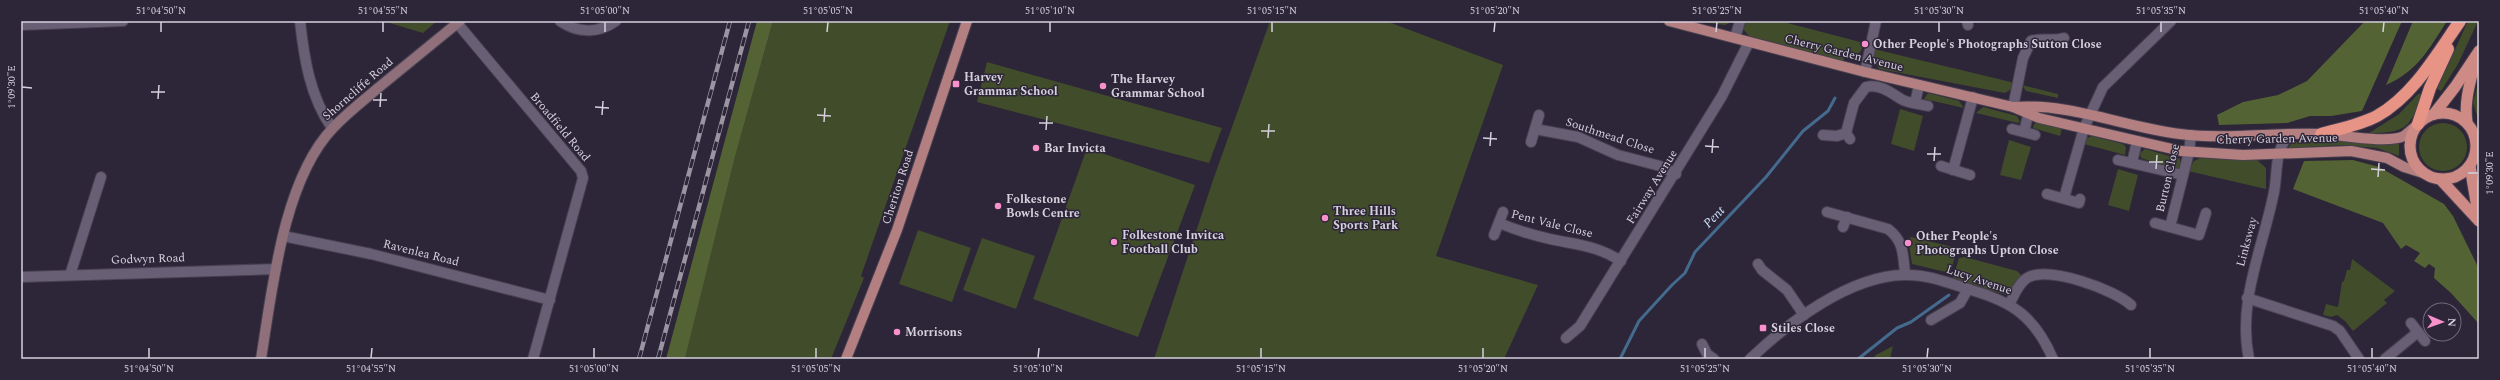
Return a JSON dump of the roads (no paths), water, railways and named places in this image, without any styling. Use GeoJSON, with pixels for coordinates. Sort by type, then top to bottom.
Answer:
{"type":"FeatureCollection","features":[{"type":"Feature","properties":{"kind":"highway"},"geometry":{"type":"LineString","coordinates":[[2460,21],[2430,88],[2417,125],[2412,134],[2410,151],[2412,159],[2423,173],[2441,180],[2479,221]]}},
{"type":"Feature","properties":{"kind":"highway"},"geometry":{"type":"LineString","coordinates":[[2321,134],[2368,120],[2395,104],[2429,66],[2460,21]]}},
{"type":"Feature","properties":{"kind":"highway"},"geometry":{"type":"LineString","coordinates":[[2417,125],[2434,114],[2478,53]]}},
{"type":"Feature","properties":{"kind":"highway"},"geometry":{"type":"LineString","coordinates":[[2478,53],[2465,110],[2467,122],[2477,141],[2474,163],[2479,221]]}},
{"type":"Feature","properties":{"kind":"highway"},"geometry":{"type":"LineString","coordinates":[[2434,114],[2452,113],[2467,122]]}},
{"type":"Feature","properties":{"kind":"highway"},"geometry":{"type":"LineString","coordinates":[[2441,180],[2458,176],[2474,163]]}},
{"type":"Feature","properties":{"kind":"main road","name":"Cheriton Road"},"geometry":{"type":"LineString","coordinates":[[846,359],[897,230],[967,21]]}},
{"type":"Feature","properties":{"kind":"main road","name":"Cherry Garden Avenue"},"geometry":{"type":"LineString","coordinates":[[1670,21],[1865,72],[2030,110],[2038,118],[2189,152],[2278,154],[2351,151],[2387,158],[2404,167],[2423,173]]}},
{"type":"Feature","properties":{"kind":"main road","name":"Shorncliffe Road"},"geometry":{"type":"LineString","coordinates":[[261,359],[283,236],[302,180],[316,152],[332,128],[458,22]]}},
{"type":"Feature","properties":{"kind":"main road","name":"Cherry Garden Avenue"},"geometry":{"type":"LineString","coordinates":[[2030,110],[2040,105],[2147,128],[2191,135],[2321,134],[2391,138],[2404,136],[2417,125]]}},
{"type":"Feature","properties":{"kind":"street"},"geometry":{"type":"LineString","coordinates":[[21,25],[124,21]]}},
{"type":"Feature","properties":{"kind":"street"},"geometry":{"type":"LineString","coordinates":[[300,21],[304,51],[317,102],[332,128]]}},
{"type":"Feature","properties":{"kind":"street"},"geometry":{"type":"LineString","coordinates":[[560,21],[572,29],[580,31],[598,29],[616,21]]}},
{"type":"Feature","properties":{"kind":"street"},"geometry":{"type":"LineString","coordinates":[[1735,38],[1740,21]]}},
{"type":"Feature","properties":{"kind":"street"},"geometry":{"type":"LineString","coordinates":[[1865,72],[1876,21]]}},
{"type":"Feature","properties":{"kind":"street"},"geometry":{"type":"LineString","coordinates":[[2064,198],[2084,128],[2103,87],[2171,21]]}},
{"type":"Feature","properties":{"kind":"street","name":"Broadfield Road"},"geometry":{"type":"LineString","coordinates":[[458,22],[581,171],[583,178],[533,359]]}},
{"type":"Feature","properties":{"kind":"street"},"geometry":{"type":"LineString","coordinates":[[2013,107],[2024,58],[2031,41],[2040,37],[2057,40],[2064,38]]}},
{"type":"Feature","properties":{"kind":"street","name":"Fairway Avenue"},"geometry":{"type":"LineString","coordinates":[[1566,338],[1580,326],[1676,174],[1722,96],[1749,42]]}},
{"type":"Feature","properties":{"kind":"street"},"geometry":{"type":"LineString","coordinates":[[1915,102],[1920,85]]}},
{"type":"Feature","properties":{"kind":"street"},"geometry":{"type":"LineString","coordinates":[[1824,135],[1848,136],[1854,103],[1866,87],[1886,90],[1895,93],[1901,99],[1928,106]]}},
{"type":"Feature","properties":{"kind":"street"},"geometry":{"type":"LineString","coordinates":[[1953,170],[1973,97]]}},
{"type":"Feature","properties":{"kind":"street"},"geometry":{"type":"LineString","coordinates":[[2024,132],[2030,110]]}},
{"type":"Feature","properties":{"kind":"street"},"geometry":{"type":"LineString","coordinates":[[1531,142],[1539,115]]}},
{"type":"Feature","properties":{"kind":"street"},"geometry":{"type":"LineString","coordinates":[[2012,128],[2035,135]]}},
{"type":"Feature","properties":{"kind":"street","name":"Southmead Close"},"geometry":{"type":"LineString","coordinates":[[1535,129],[1578,137],[1618,155],[1660,166],[1676,174]]}},
{"type":"Feature","properties":{"kind":"street","name":"Burton Close"},"geometry":{"type":"LineString","coordinates":[[2170,227],[2189,152],[2191,135]]}},
{"type":"Feature","properties":{"kind":"street","name":"Linksway"},"geometry":{"type":"LineString","coordinates":[[2249,359],[2246,324],[2248,298],[2274,193],[2278,154],[2289,135]]}},
{"type":"Feature","properties":{"kind":"street"},"geometry":{"type":"LineString","coordinates":[[2132,163],[2137,141]]}},
{"type":"Feature","properties":{"kind":"street"},"geometry":{"type":"LineString","coordinates":[[2118,160],[2183,175]]}},
{"type":"Feature","properties":{"kind":"street"},"geometry":{"type":"LineString","coordinates":[[1941,166],[1970,175]]}},
{"type":"Feature","properties":{"kind":"street"},"geometry":{"type":"LineString","coordinates":[[70,275],[101,177]]}},
{"type":"Feature","properties":{"kind":"street"},"geometry":{"type":"LineString","coordinates":[[2047,194],[2079,203],[2080,199]]}},
{"type":"Feature","properties":{"kind":"street","name":"Pent Vale Close"},"geometry":{"type":"LineString","coordinates":[[1494,235],[1503,212]]}},
{"type":"Feature","properties":{"kind":"street"},"geometry":{"type":"LineString","coordinates":[[1827,212],[1845,222],[1888,229],[1899,238],[1903,247],[1905,274]]}},
{"type":"Feature","properties":{"kind":"street","name":"Burton Close"},"geometry":{"type":"LineString","coordinates":[[2155,223],[2199,235],[2206,213]]}},
{"type":"Feature","properties":{"kind":"street","name":"Pent Vale Close"},"geometry":{"type":"LineString","coordinates":[[1499,223],[1529,234],[1583,244],[1609,253],[1621,261]]}},
{"type":"Feature","properties":{"kind":"street","name":"Ravenlea Road"},"geometry":{"type":"LineString","coordinates":[[283,236],[371,254],[550,300]]}},
{"type":"Feature","properties":{"kind":"street"},"geometry":{"type":"LineString","coordinates":[[1758,264],[1762,270],[1788,290],[1804,315]]}},
{"type":"Feature","properties":{"kind":"street","name":"Godwyn Road"},"geometry":{"type":"LineString","coordinates":[[21,277],[276,269]]}},
{"type":"Feature","properties":{"kind":"street","name":"Lucy Avenue"},"geometry":{"type":"LineString","coordinates":[[1750,359],[1768,341],[1804,315],[1856,286],[1888,276],[1905,274],[1935,278],[2010,303],[2032,324],[2052,359]]}},
{"type":"Feature","properties":{"kind":"street"},"geometry":{"type":"LineString","coordinates":[[2010,303],[2020,286],[2028,277],[2052,275],[2112,292],[2122,296],[2131,305]]}},
{"type":"Feature","properties":{"kind":"street"},"geometry":{"type":"LineString","coordinates":[[1931,320],[1960,304],[1968,288]]}},
{"type":"Feature","properties":{"kind":"street"},"geometry":{"type":"LineString","coordinates":[[2248,298],[2333,326],[2340,332],[2359,359]]}},
{"type":"Feature","properties":{"kind":"street"},"geometry":{"type":"LineString","coordinates":[[2411,323],[2422,337]]}},
{"type":"Feature","properties":{"kind":"street"},"geometry":{"type":"LineString","coordinates":[[2385,359],[2418,332]]}},
{"type":"Feature","properties":{"kind":"street"},"geometry":{"type":"LineString","coordinates":[[1702,344],[1707,354],[1714,359]]}},
{"type":"Feature","properties":{"kind":"waterway","name":"Pent"},"geometry":{"type":"LineString","coordinates":[[1620,359],[1639,321],[1685,273],[1695,252],[1766,177],[1803,131],[1828,111],[1835,98]]}},
{"type":"Feature","properties":{"kind":"waterway"},"geometry":{"type":"LineString","coordinates":[[1858,359],[1897,328],[1911,322],[1949,295]]}},
{"type":"Feature","properties":{"kind":"railway"},"geometry":{"type":"LineString","coordinates":[[639,359],[730,21]]}},
{"type":"Feature","properties":{"kind":"railway"},"geometry":{"type":"LineString","coordinates":[[658,359],[749,21]]}},
{"type":"Feature","properties":{"kind":"place","name":"Other People's Photographs Sutton Close"},"geometry":{"type":"Point","coordinates":[1865,44]}},
{"type":"Feature","properties":{"kind":"place","name":"Harvey Grammar School"},"geometry":{"type":"Point","coordinates":[956,84]}},
{"type":"Feature","properties":{"kind":"place","name":"The Harvey Grammar School"},"geometry":{"type":"Point","coordinates":[1103,86]}},
{"type":"Feature","properties":{"kind":"place","name":"Bar Invicta"},"geometry":{"type":"Point","coordinates":[1036,148]}},
{"type":"Feature","properties":{"kind":"place","name":"Folkestone Bowls Centre"},"geometry":{"type":"Point","coordinates":[998,206]}},
{"type":"Feature","properties":{"kind":"place","name":"Three Hills Sports Park"},"geometry":{"type":"Point","coordinates":[1325,218]}},
{"type":"Feature","properties":{"kind":"place","name":"Folkestone Invitca Football Club"},"geometry":{"type":"Point","coordinates":[1114,242]}},
{"type":"Feature","properties":{"kind":"place","name":"Other People's Photographs Upton Close"},"geometry":{"type":"Point","coordinates":[1908,243]}},
{"type":"Feature","properties":{"kind":"place","name":"Stiles Close"},"geometry":{"type":"Point","coordinates":[1763,328]}},
{"type":"Feature","properties":{"kind":"place","name":"Morrisons"},"geometry":{"type":"Point","coordinates":[897,332]}}]}
